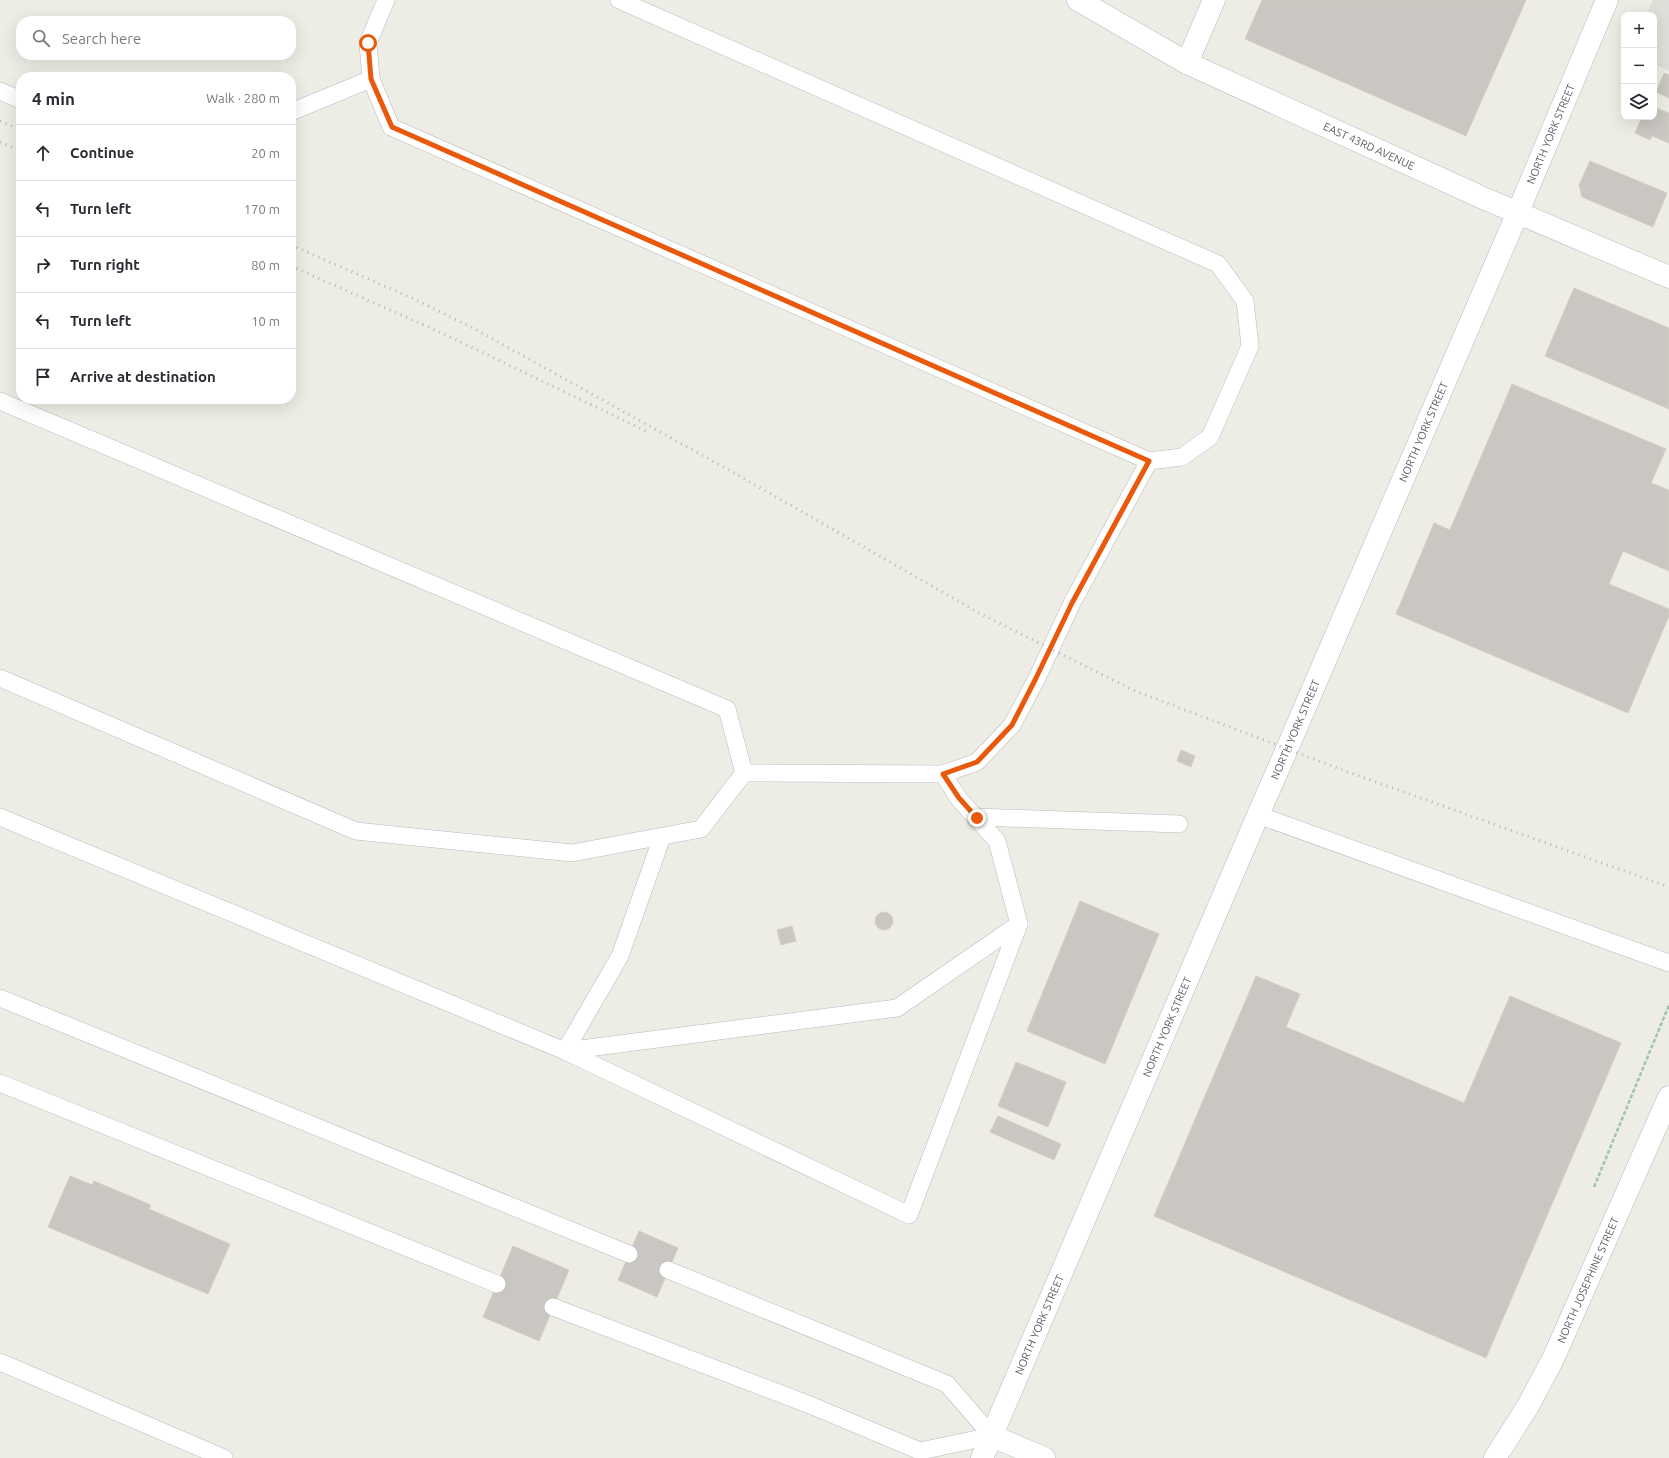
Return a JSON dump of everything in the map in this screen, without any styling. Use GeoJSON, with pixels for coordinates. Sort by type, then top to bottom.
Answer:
{"type":"FeatureCollection","features":[{"type":"Feature","properties":{"kind":"main road","name":"EAST 43RD AVENUE"},"geometry":{"type":"LineString","coordinates":[[1078,0],[1187,63],[1518,212],[1669,277]]}},
{"type":"Feature","properties":{"kind":"main road"},"geometry":{"type":"LineString","coordinates":[[1187,63],[1214,0]]}},
{"type":"Feature","properties":{"kind":"main road","name":"NORTH YORK STREET"},"geometry":{"type":"LineString","coordinates":[[982,1458],[1518,212],[1607,0]]}},
{"type":"Feature","properties":{"kind":"main road","name":"NORTH JOSEPHINE STREET"},"geometry":{"type":"LineString","coordinates":[[1495,1458],[1528,1406],[1553,1359],[1669,1097]]}},
{"type":"Feature","properties":{"kind":"main road"},"geometry":{"type":"LineString","coordinates":[[992,1436],[1044,1458]]}},
{"type":"Feature","properties":{"kind":"lane"},"geometry":{"type":"LineString","coordinates":[[386,0],[368,43],[371,79],[392,127],[1149,461],[1182,457],[1210,437],[1250,346],[1245,301],[1218,264],[619,0]]}},
{"type":"Feature","properties":{"kind":"lane"},"geometry":{"type":"LineString","coordinates":[[296,110],[371,79]]}},
{"type":"Feature","properties":{"kind":"lane"},"geometry":{"type":"LineString","coordinates":[[0,91],[16,98]]}},
{"type":"Feature","properties":{"kind":"lane"},"geometry":{"type":"LineString","coordinates":[[0,401],[726,709],[744,773]]}},
{"type":"Feature","properties":{"kind":"lane"},"geometry":{"type":"LineString","coordinates":[[744,773],[943,774],[977,762],[1012,725],[1072,603],[1149,461]]}},
{"type":"Feature","properties":{"kind":"lane"},"geometry":{"type":"LineString","coordinates":[[0,678],[356,831],[572,853],[701,829],[744,773]]}},
{"type":"Feature","properties":{"kind":"lane"},"geometry":{"type":"LineString","coordinates":[[0,817],[565,1051],[909,1215],[1019,924],[997,841],[959,798],[943,774]]}},
{"type":"Feature","properties":{"kind":"lane"},"geometry":{"type":"LineString","coordinates":[[1258,815],[1669,963]]}},
{"type":"Feature","properties":{"kind":"lane"},"geometry":{"type":"LineString","coordinates":[[977,818],[1180,824]]}},
{"type":"Feature","properties":{"kind":"lane"},"geometry":{"type":"LineString","coordinates":[[565,1051],[620,956],[662,837]]}},
{"type":"Feature","properties":{"kind":"lane"},"geometry":{"type":"LineString","coordinates":[[565,1051],[897,1008],[1019,924]]}},
{"type":"Feature","properties":{"kind":"lane"},"geometry":{"type":"LineString","coordinates":[[0,998],[629,1254]]}},
{"type":"Feature","properties":{"kind":"lane"},"geometry":{"type":"LineString","coordinates":[[0,1083],[497,1284]]}},
{"type":"Feature","properties":{"kind":"lane"},"geometry":{"type":"LineString","coordinates":[[554,1307],[810,1405],[920,1451],[992,1436],[947,1384],[668,1270]]}},
{"type":"Feature","properties":{"kind":"lane"},"geometry":{"type":"LineString","coordinates":[[0,1362],[224,1458]]}},
{"type":"Feature","properties":{"kind":"path"},"geometry":{"type":"LineString","coordinates":[[1594,1186],[1669,1005]]}},
{"type":"Feature","properties":{"kind":"shaded area"},"geometry":{"type":"Polygon","coordinates":[[[1653,0],[1669,0],[1669,71],[1657,65],[1657,12],[1647,12],[1653,0]]]}},
{"type":"Feature","properties":{"kind":"building"},"geometry":{"type":"Polygon","coordinates":[[[1262,0],[1526,0],[1466,136],[1245,39],[1262,0]]]}},
{"type":"Feature","properties":{"kind":"building"},"geometry":{"type":"Polygon","coordinates":[[[1664,73],[1669,75],[1669,98],[1657,92],[1664,73]]]}},
{"type":"Feature","properties":{"kind":"building"},"geometry":{"type":"Polygon","coordinates":[[[1657,108],[1669,113],[1669,143],[1652,136],[1650,140],[1635,133],[1641,120],[1657,120],[1657,108]]]}},
{"type":"Feature","properties":{"kind":"building"},"geometry":{"type":"Polygon","coordinates":[[[1590,161],[1667,193],[1653,227],[1582,197],[1579,185],[1590,161]]]}},
{"type":"Feature","properties":{"kind":"building"},"geometry":{"type":"Polygon","coordinates":[[[1574,288],[1669,328],[1669,409],[1545,356],[1574,288]]]}},
{"type":"Feature","properties":{"kind":"building"},"geometry":{"type":"Polygon","coordinates":[[[1512,384],[1666,449],[1651,483],[1669,490],[1669,571],[1623,551],[1609,584],[1669,609],[1669,616],[1628,713],[1396,614],[1434,523],[1450,530],[1512,384]]]}},
{"type":"Feature","properties":{"kind":"building"},"geometry":{"type":"Polygon","coordinates":[[[1181,750],[1195,756],[1191,767],[1177,761],[1181,750]]]}},
{"type":"Feature","properties":{"kind":"building"},"geometry":{"type":"Polygon","coordinates":[[[1080,901],[1159,934],[1105,1064],[1027,1031],[1080,901]]]}},
{"type":"Feature","properties":{"kind":"building"},"geometry":{"type":"Polygon","coordinates":[[[884,912],[890,915],[893,921],[890,927],[884,930],[878,927],[875,921],[878,915],[884,912]]]}},
{"type":"Feature","properties":{"kind":"building"},"geometry":{"type":"Polygon","coordinates":[[[792,926],[796,941],[781,945],[777,930],[792,926]]]}},
{"type":"Feature","properties":{"kind":"building"},"geometry":{"type":"Polygon","coordinates":[[[1256,976],[1300,994],[1286,1027],[1464,1103],[1510,996],[1621,1043],[1486,1358],[1154,1216],[1256,976]]]}},
{"type":"Feature","properties":{"kind":"building"},"geometry":{"type":"Polygon","coordinates":[[[1016,1062],[1066,1082],[1048,1127],[998,1106],[1016,1062]]]}},
{"type":"Feature","properties":{"kind":"building"},"geometry":{"type":"Polygon","coordinates":[[[998,1116],[1061,1144],[1054,1160],[990,1132],[998,1116]]]}},
{"type":"Feature","properties":{"kind":"building"},"geometry":{"type":"Polygon","coordinates":[[[70,1176],[92,1185],[94,1181],[151,1205],[149,1209],[230,1244],[208,1294],[48,1227],[70,1176]]]}},
{"type":"Feature","properties":{"kind":"building"},"geometry":{"type":"Polygon","coordinates":[[[639,1231],[678,1248],[657,1297],[618,1280],[639,1231]]]}},
{"type":"Feature","properties":{"kind":"building"},"geometry":{"type":"Polygon","coordinates":[[[513,1246],[569,1270],[539,1341],[483,1317],[513,1246]]]}},
{"type":"Feature","properties":{"kind":"railway"},"geometry":{"type":"LineString","coordinates":[[0,121],[16,128]]}},
{"type":"Feature","properties":{"kind":"railway"},"geometry":{"type":"LineString","coordinates":[[0,142],[16,149]]}},
{"type":"Feature","properties":{"kind":"railway"},"geometry":{"type":"LineString","coordinates":[[296,247],[412,298],[473,328],[736,474],[981,614],[1133,690],[1337,768],[1669,887]]}},
{"type":"Feature","properties":{"kind":"railway"},"geometry":{"type":"LineString","coordinates":[[296,268],[444,334],[646,431]]}},
{"type":"Feature","properties":{"kind":"route"},"geometry":{"type":"LineString","coordinates":[[368,43],[371,79],[392,127],[1149,461],[1072,603],[1012,725],[977,762],[943,774],[959,798],[977,818]]}}]}
